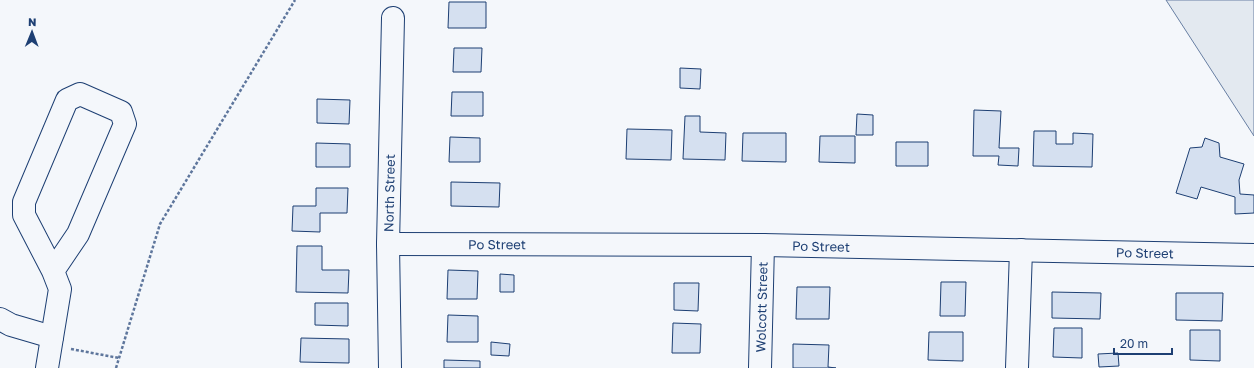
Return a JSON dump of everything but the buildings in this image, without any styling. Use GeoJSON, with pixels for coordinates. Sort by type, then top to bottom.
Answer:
{"type":"FeatureCollection","features":[{"type":"Feature","properties":{"kind":"street","name":"North Street"},"geometry":{"type":"LineString","coordinates":[[390,368],[388,244],[393,18]]}},
{"type":"Feature","properties":{"kind":"street"},"geometry":{"type":"LineString","coordinates":[[47,368],[60,289],[53,271],[24,215],[24,202],[67,100],[80,94],[121,112],[125,124],[78,234],[53,271]]}},
{"type":"Feature","properties":{"kind":"street","name":"Po Street"},"geometry":{"type":"LineString","coordinates":[[388,244],[763,245],[1254,255]]}},
{"type":"Feature","properties":{"kind":"street","name":"Wolcott Street"},"geometry":{"type":"LineString","coordinates":[[760,368],[763,245]]}},
{"type":"Feature","properties":{"kind":"street"},"geometry":{"type":"LineString","coordinates":[[1018,368],[1021,250]]}},
{"type":"Feature","properties":{"kind":"street"},"geometry":{"type":"LineString","coordinates":[[0,319],[11,325],[52,337]]}},
{"type":"Feature","properties":{"kind":"path"},"geometry":{"type":"LineString","coordinates":[[116,368],[160,224],[295,0]]}},
{"type":"Feature","properties":{"kind":"path"},"geometry":{"type":"LineString","coordinates":[[52,337],[60,347],[119,358]]}},
{"type":"Feature","properties":{"kind":"shaded area"},"geometry":{"type":"Polygon","coordinates":[[[1166,0],[1254,0],[1254,136],[1166,0]]]}}]}
